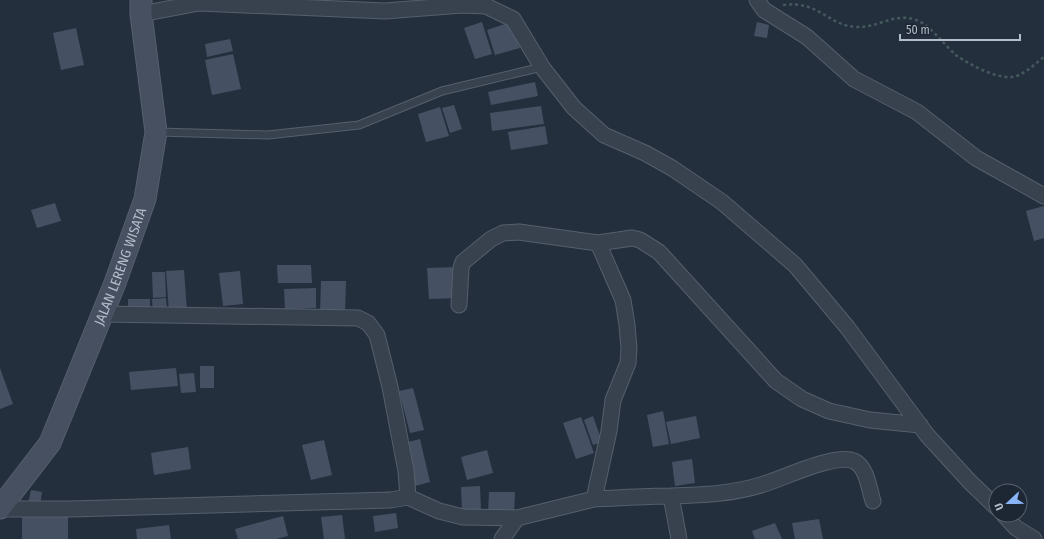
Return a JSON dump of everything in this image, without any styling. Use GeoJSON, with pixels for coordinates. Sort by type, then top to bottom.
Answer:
{"type":"FeatureCollection","features":[{"type":"Feature","properties":{"kind":"main road","name":"JALAN LERENG WISATA"},"geometry":{"type":"LineString","coordinates":[[0,508],[50,443],[103,314],[145,199],[156,132],[141,7]]}},
{"type":"Feature","properties":{"kind":"street"},"geometry":{"type":"LineString","coordinates":[[141,7],[199,3],[385,11],[462,5],[486,6],[513,19],[542,67],[574,108],[604,135],[645,153],[672,168],[722,202],[795,265],[847,327],[920,425],[961,472],[988,499]]}},
{"type":"Feature","properties":{"kind":"street"},"geometry":{"type":"LineString","coordinates":[[761,5],[807,37],[854,79],[917,112],[976,158],[1044,196]]}},
{"type":"Feature","properties":{"kind":"street"},"geometry":{"type":"LineString","coordinates":[[459,305],[461,268],[463,262],[491,239],[503,233],[519,232],[598,243],[632,238],[640,240],[659,252],[776,381],[802,399],[829,411],[870,420],[920,425]]}},
{"type":"Feature","properties":{"kind":"street"},"geometry":{"type":"LineString","coordinates":[[594,499],[609,431],[613,400],[628,363],[629,348],[623,300],[598,243]]}},
{"type":"Feature","properties":{"kind":"street"},"geometry":{"type":"LineString","coordinates":[[103,314],[358,318],[368,323],[377,335],[390,387],[406,471],[408,497]]}},
{"type":"Feature","properties":{"kind":"street"},"geometry":{"type":"LineString","coordinates":[[0,508],[85,509],[391,500],[408,497],[440,511],[463,517],[517,518],[594,499],[699,496],[730,492],[764,485],[829,462],[843,460],[854,461],[863,469],[873,501]]}},
{"type":"Feature","properties":{"kind":"street"},"geometry":{"type":"LineString","coordinates":[[671,496],[679,539]]}},
{"type":"Feature","properties":{"kind":"street"},"geometry":{"type":"LineString","coordinates":[[502,539],[517,518]]}},
{"type":"Feature","properties":{"kind":"street"},"geometry":{"type":"LineString","coordinates":[[1011,523],[1016,528],[1034,539]]}},
{"type":"Feature","properties":{"kind":"lane"},"geometry":{"type":"LineString","coordinates":[[156,132],[268,135],[359,125],[442,91],[542,67]]}},
{"type":"Feature","properties":{"kind":"path"},"geometry":{"type":"LineString","coordinates":[[761,5],[796,2],[809,5],[845,25],[856,27],[869,26],[902,16],[917,20],[930,30],[956,55],[977,68],[1001,77],[1018,76],[1044,57]]}},
{"type":"Feature","properties":{"kind":"building"},"geometry":{"type":"Polygon","coordinates":[[[482,22],[492,54],[475,59],[464,28],[482,22]]]}},
{"type":"Feature","properties":{"kind":"building"},"geometry":{"type":"Polygon","coordinates":[[[511,22],[520,48],[495,55],[487,30],[511,22]]]}},
{"type":"Feature","properties":{"kind":"building"},"geometry":{"type":"Polygon","coordinates":[[[757,22],[769,25],[767,38],[754,36],[757,22]]]}},
{"type":"Feature","properties":{"kind":"building"},"geometry":{"type":"Polygon","coordinates":[[[76,28],[84,65],[61,70],[53,33],[76,28]]]}},
{"type":"Feature","properties":{"kind":"building"},"geometry":{"type":"Polygon","coordinates":[[[230,39],[233,51],[207,57],[205,44],[230,39]]]}},
{"type":"Feature","properties":{"kind":"building"},"geometry":{"type":"Polygon","coordinates":[[[233,54],[241,89],[212,95],[205,60],[233,54]]]}},
{"type":"Feature","properties":{"kind":"building"},"geometry":{"type":"Polygon","coordinates":[[[535,82],[538,96],[491,105],[488,92],[535,82]]]}},
{"type":"Feature","properties":{"kind":"building"},"geometry":{"type":"Polygon","coordinates":[[[454,105],[462,129],[450,133],[442,108],[454,105]]]}},
{"type":"Feature","properties":{"kind":"building"},"geometry":{"type":"Polygon","coordinates":[[[541,106],[544,124],[492,131],[490,113],[541,106]]]}},
{"type":"Feature","properties":{"kind":"building"},"geometry":{"type":"Polygon","coordinates":[[[440,107],[449,136],[426,142],[418,114],[440,107]]]}},
{"type":"Feature","properties":{"kind":"building"},"geometry":{"type":"Polygon","coordinates":[[[545,126],[548,144],[511,150],[508,132],[545,126]]]}},
{"type":"Feature","properties":{"kind":"building"},"geometry":{"type":"Polygon","coordinates":[[[55,203],[61,221],[37,228],[31,210],[55,203]]]}},
{"type":"Feature","properties":{"kind":"building"},"geometry":{"type":"Polygon","coordinates":[[[1044,206],[1044,238],[1034,241],[1026,211],[1044,206]]]}},
{"type":"Feature","properties":{"kind":"building"},"geometry":{"type":"Polygon","coordinates":[[[277,265],[311,265],[312,283],[278,283],[277,265]]]}},
{"type":"Feature","properties":{"kind":"building"},"geometry":{"type":"Polygon","coordinates":[[[458,267],[459,298],[429,299],[427,268],[458,267]]]}},
{"type":"Feature","properties":{"kind":"building"},"geometry":{"type":"Polygon","coordinates":[[[184,270],[187,311],[169,312],[166,271],[184,270]]]}},
{"type":"Feature","properties":{"kind":"building"},"geometry":{"type":"Polygon","coordinates":[[[240,271],[243,304],[223,306],[219,273],[240,271]]]}},
{"type":"Feature","properties":{"kind":"building"},"geometry":{"type":"Polygon","coordinates":[[[152,272],[165,272],[166,297],[153,298],[152,272]]]}},
{"type":"Feature","properties":{"kind":"building"},"geometry":{"type":"Polygon","coordinates":[[[321,281],[346,281],[345,313],[320,313],[321,281]]]}},
{"type":"Feature","properties":{"kind":"building"},"geometry":{"type":"Polygon","coordinates":[[[316,288],[316,308],[285,309],[284,289],[316,288]]]}},
{"type":"Feature","properties":{"kind":"building"},"geometry":{"type":"Polygon","coordinates":[[[166,298],[167,312],[153,313],[152,299],[166,298]]]}},
{"type":"Feature","properties":{"kind":"building"},"geometry":{"type":"Polygon","coordinates":[[[128,299],[150,299],[150,313],[128,313],[128,299]]]}},
{"type":"Feature","properties":{"kind":"building"},"geometry":{"type":"Polygon","coordinates":[[[200,366],[214,366],[214,388],[200,388],[200,366]]]}},
{"type":"Feature","properties":{"kind":"building"},"geometry":{"type":"Polygon","coordinates":[[[0,368],[13,404],[0,409],[0,368]]]}},
{"type":"Feature","properties":{"kind":"building"},"geometry":{"type":"Polygon","coordinates":[[[176,368],[178,386],[131,390],[129,372],[176,368]]]}},
{"type":"Feature","properties":{"kind":"building"},"geometry":{"type":"Polygon","coordinates":[[[194,373],[196,392],[181,393],[179,374],[194,373]]]}},
{"type":"Feature","properties":{"kind":"building"},"geometry":{"type":"Polygon","coordinates":[[[413,388],[424,430],[410,433],[399,391],[413,388]]]}},
{"type":"Feature","properties":{"kind":"building"},"geometry":{"type":"Polygon","coordinates":[[[663,411],[669,444],[653,447],[647,415],[663,411]]]}},
{"type":"Feature","properties":{"kind":"building"},"geometry":{"type":"Polygon","coordinates":[[[593,416],[602,442],[593,445],[584,420],[593,416]]]}},
{"type":"Feature","properties":{"kind":"building"},"geometry":{"type":"Polygon","coordinates":[[[696,416],[700,438],[671,444],[666,422],[696,416]]]}},
{"type":"Feature","properties":{"kind":"building"},"geometry":{"type":"Polygon","coordinates":[[[581,417],[594,453],[576,459],[563,423],[581,417]]]}},
{"type":"Feature","properties":{"kind":"building"},"geometry":{"type":"Polygon","coordinates":[[[420,439],[430,482],[415,486],[404,443],[420,439]]]}},
{"type":"Feature","properties":{"kind":"building"},"geometry":{"type":"Polygon","coordinates":[[[324,440],[332,475],[311,480],[302,445],[324,440]]]}},
{"type":"Feature","properties":{"kind":"building"},"geometry":{"type":"Polygon","coordinates":[[[188,447],[191,469],[154,475],[151,453],[188,447]]]}},
{"type":"Feature","properties":{"kind":"building"},"geometry":{"type":"Polygon","coordinates":[[[487,450],[493,473],[467,480],[461,457],[487,450]]]}},
{"type":"Feature","properties":{"kind":"building"},"geometry":{"type":"Polygon","coordinates":[[[692,459],[695,483],[675,486],[672,462],[692,459]]]}},
{"type":"Feature","properties":{"kind":"building"},"geometry":{"type":"Polygon","coordinates":[[[480,486],[481,510],[462,511],[461,487],[480,486]]]}},
{"type":"Feature","properties":{"kind":"building"},"geometry":{"type":"Polygon","coordinates":[[[31,490],[42,492],[40,506],[28,504],[31,490]]]}},
{"type":"Feature","properties":{"kind":"building"},"geometry":{"type":"Polygon","coordinates":[[[489,492],[515,492],[514,513],[488,513],[489,492]]]}},
{"type":"Feature","properties":{"kind":"building"},"geometry":{"type":"Polygon","coordinates":[[[396,513],[398,528],[375,532],[373,516],[396,513]]]}},
{"type":"Feature","properties":{"kind":"building"},"geometry":{"type":"Polygon","coordinates":[[[22,515],[68,515],[68,539],[22,539],[22,515]]]}},
{"type":"Feature","properties":{"kind":"building"},"geometry":{"type":"Polygon","coordinates":[[[342,515],[345,539],[324,539],[321,517],[342,515]]]}},
{"type":"Feature","properties":{"kind":"building"},"geometry":{"type":"Polygon","coordinates":[[[283,516],[288,536],[276,539],[238,539],[235,529],[283,516]]]}},
{"type":"Feature","properties":{"kind":"building"},"geometry":{"type":"Polygon","coordinates":[[[819,519],[823,539],[795,539],[792,523],[819,519]]]}},
{"type":"Feature","properties":{"kind":"building"},"geometry":{"type":"Polygon","coordinates":[[[775,523],[782,539],[755,539],[752,531],[775,523]]]}},
{"type":"Feature","properties":{"kind":"building"},"geometry":{"type":"Polygon","coordinates":[[[169,525],[171,539],[137,539],[136,529],[169,525]]]}}]}
